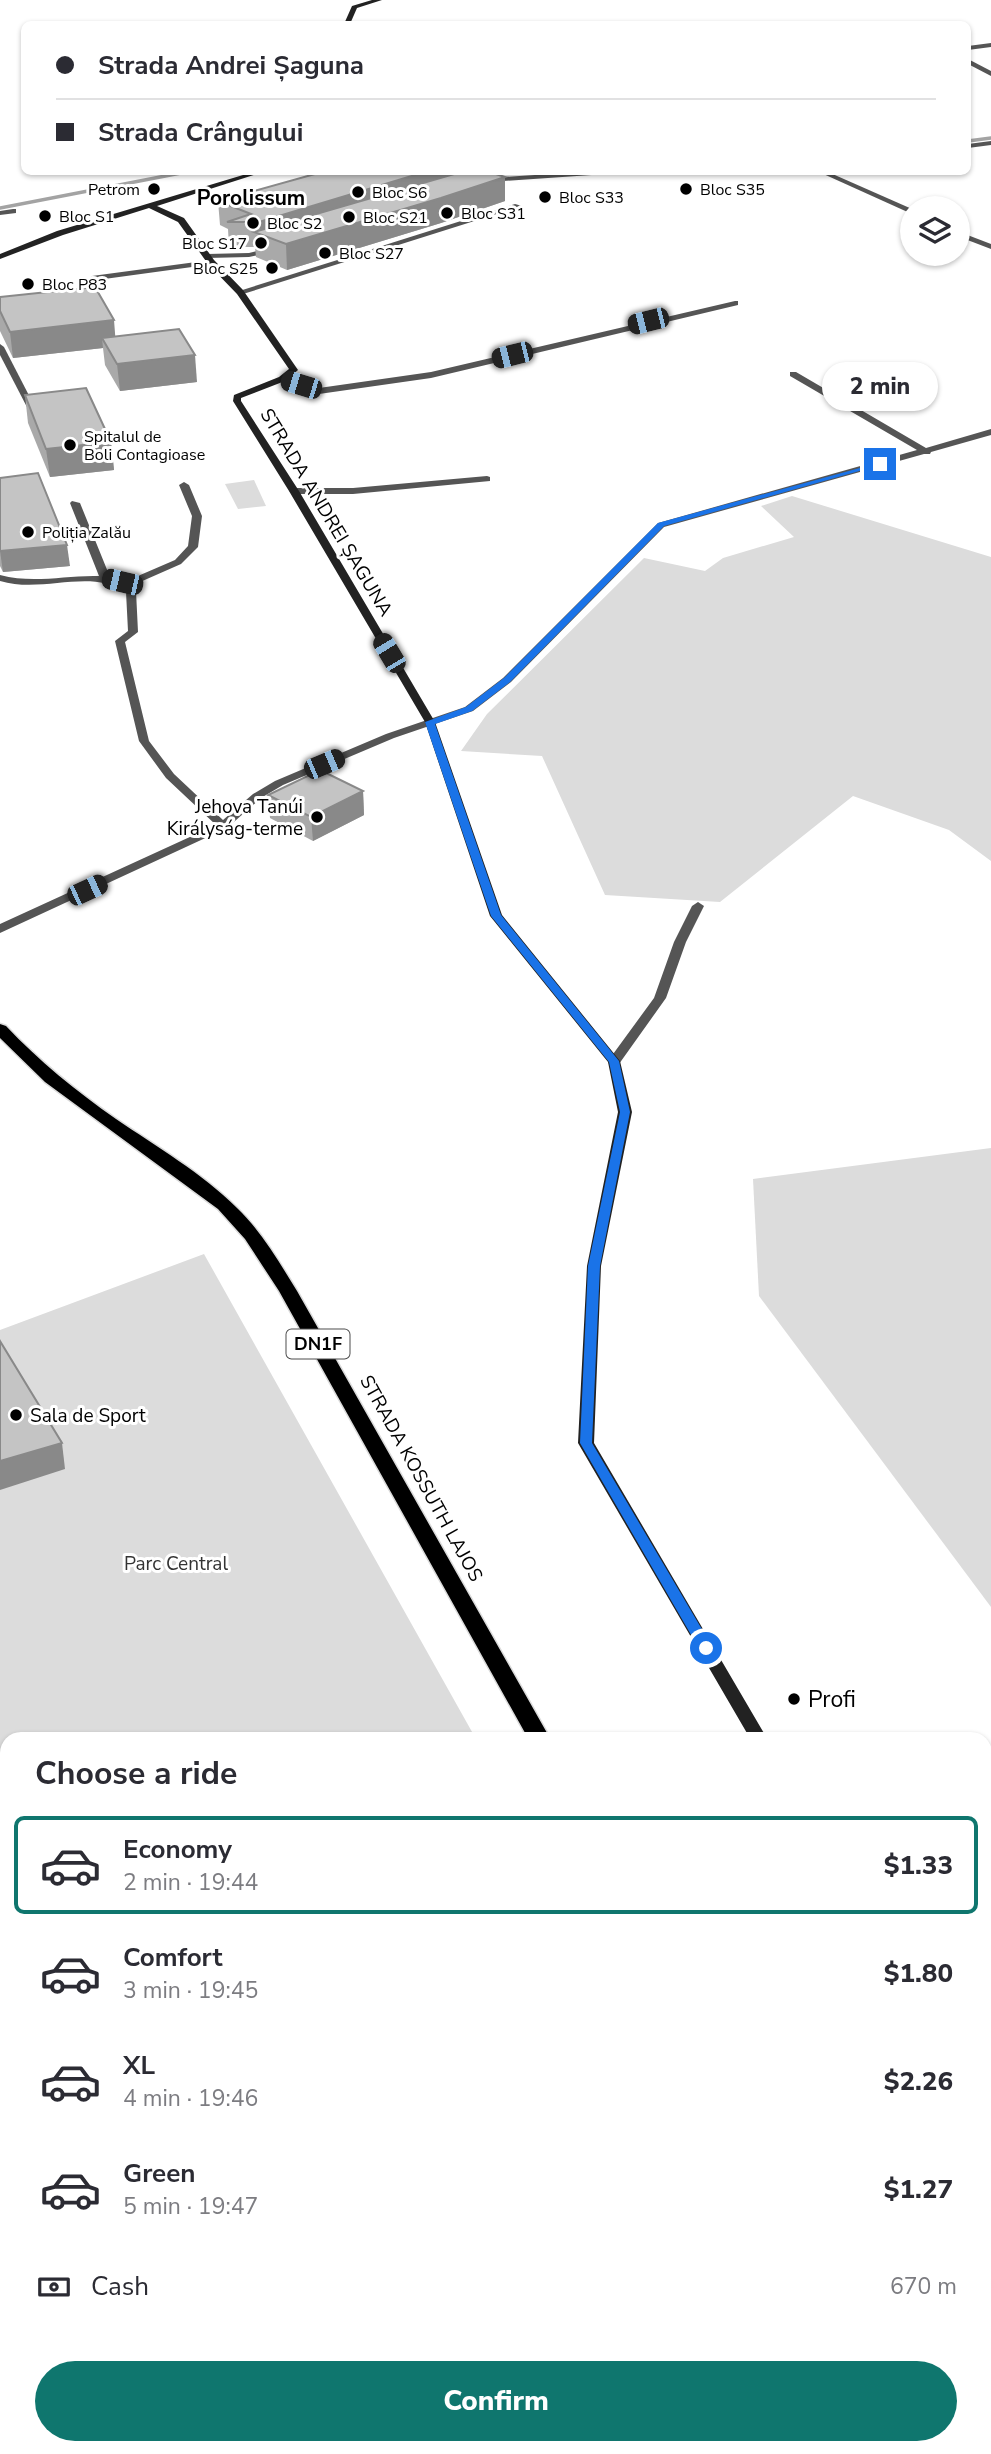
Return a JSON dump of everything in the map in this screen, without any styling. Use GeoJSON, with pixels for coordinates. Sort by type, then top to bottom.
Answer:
{"type":"FeatureCollection","features":[{"type":"Feature","properties":{"kind":"main road","name":"STRADA KOSSUTH LAJOS"},"geometry":{"type":"LineString","coordinates":[[0,1029],[50,1078],[176,1166],[226,1206],[249,1231],[288,1291],[536,1732]]}},
{"type":"Feature","properties":{"kind":"street"},"geometry":{"type":"LineString","coordinates":[[347,21],[354,7],[379,0]]}},
{"type":"Feature","properties":{"kind":"street"},"geometry":{"type":"LineString","coordinates":[[971,48],[991,45]]}},
{"type":"Feature","properties":{"kind":"street"},"geometry":{"type":"LineString","coordinates":[[971,63],[991,74]]}},
{"type":"Feature","properties":{"kind":"street"},"geometry":{"type":"LineString","coordinates":[[971,146],[991,143]]}},
{"type":"Feature","properties":{"kind":"street"},"geometry":{"type":"LineString","coordinates":[[0,257],[60,233],[249,175]]}},
{"type":"Feature","properties":{"kind":"street"},"geometry":{"type":"LineString","coordinates":[[472,182],[566,175]]}},
{"type":"Feature","properties":{"kind":"street"},"geometry":{"type":"LineString","coordinates":[[830,175],[900,207]]}},
{"type":"Feature","properties":{"kind":"street","name":"STRADA ANDREI ȘAGUNA"},"geometry":{"type":"LineString","coordinates":[[151,206],[181,220],[209,259],[240,292],[294,370],[282,379],[237,397],[237,401],[294,491],[430,722],[496,916],[614,1061],[625,1112],[594,1266],[586,1443],[755,1732]]}},
{"type":"Feature","properties":{"kind":"street"},"geometry":{"type":"LineString","coordinates":[[240,292],[518,206]]}},
{"type":"Feature","properties":{"kind":"street"},"geometry":{"type":"LineString","coordinates":[[0,213],[13,211]]}},
{"type":"Feature","properties":{"kind":"street"},"geometry":{"type":"LineString","coordinates":[[970,238],[991,247]]}},
{"type":"Feature","properties":{"kind":"street"},"geometry":{"type":"LineString","coordinates":[[61,301],[80,294],[89,281],[95,278],[249,255],[288,244]]}},
{"type":"Feature","properties":{"kind":"street"},"geometry":{"type":"LineString","coordinates":[[282,379],[319,391],[431,375],[675,315],[736,303]]}},
{"type":"Feature","properties":{"kind":"street"},"geometry":{"type":"LineString","coordinates":[[0,347],[36,415]]}},
{"type":"Feature","properties":{"kind":"street"},"geometry":{"type":"LineString","coordinates":[[793,374],[926,452]]}},
{"type":"Feature","properties":{"kind":"street"},"geometry":{"type":"LineString","coordinates":[[0,929],[223,826],[257,796],[279,782],[469,709],[507,680],[661,525],[991,432]]}},
{"type":"Feature","properties":{"kind":"street"},"geometry":{"type":"LineString","coordinates":[[294,491],[353,491],[487,479]]}},
{"type":"Feature","properties":{"kind":"street"},"geometry":{"type":"LineString","coordinates":[[126,585],[178,562],[194,547],[197,516],[184,485]]}},
{"type":"Feature","properties":{"kind":"street"},"geometry":{"type":"LineString","coordinates":[[75,503],[105,578]]}},
{"type":"Feature","properties":{"kind":"street"},"geometry":{"type":"LineString","coordinates":[[0,578],[13,584],[30,585],[105,578],[126,585],[131,591],[133,632],[120,641],[144,741],[170,776],[223,826]]}},
{"type":"Feature","properties":{"kind":"street"},"geometry":{"type":"LineString","coordinates":[[614,1061],[660,998],[680,942],[698,906]]}},
{"type":"Feature","properties":{"kind":"green space"},"geometry":{"type":"Polygon","coordinates":[[[254,480],[266,506],[238,509],[225,484],[254,480]]]}},
{"type":"Feature","properties":{"kind":"green space"},"geometry":{"type":"Polygon","coordinates":[[[792,496],[991,557],[991,861],[949,830],[853,796],[720,902],[605,895],[542,756],[461,751],[487,714],[644,558],[705,571],[723,558],[794,537],[761,506],[792,496]]]}},
{"type":"Feature","properties":{"kind":"green space"},"geometry":{"type":"Polygon","coordinates":[[[991,1148],[991,1607],[759,1296],[753,1179],[991,1148]]]}},
{"type":"Feature","properties":{"kind":"green space","name":"Parc Central"},"geometry":{"type":"Polygon","coordinates":[[[204,1254],[472,1732],[0,1732],[0,1330],[204,1254]]]}},
{"type":"Feature","properties":{"kind":"building"},"geometry":{"type":"Polygon","coordinates":[[[311,175],[415,175],[259,222],[227,222],[251,214],[218,201],[311,175]]]}},
{"type":"Feature","properties":{"kind":"building"},"geometry":{"type":"Polygon","coordinates":[[[451,175],[505,177],[286,244],[254,232],[451,175]]]}},
{"type":"Feature","properties":{"kind":"building"},"geometry":{"type":"Polygon","coordinates":[[[95,287],[114,320],[10,332],[0,311],[0,297],[95,287]]]}},
{"type":"Feature","properties":{"kind":"building"},"geometry":{"type":"Polygon","coordinates":[[[179,329],[195,355],[117,364],[102,338],[179,329]]]}},
{"type":"Feature","properties":{"kind":"building"},"geometry":{"type":"Polygon","coordinates":[[[86,388],[111,442],[46,449],[25,395],[86,388]]]}},
{"type":"Feature","properties":{"kind":"building","name":"Poliția Zalău"},"geometry":{"type":"Polygon","coordinates":[[[38,473],[67,545],[0,551],[0,478],[38,473]]]}},
{"type":"Feature","properties":{"kind":"building"},"geometry":{"type":"Polygon","coordinates":[[[320,770],[363,791],[311,817],[268,795],[320,770]]]}},
{"type":"Feature","properties":{"kind":"building","name":"Sala de Sport"},"geometry":{"type":"Polygon","coordinates":[[[0,1341],[62,1443],[0,1461],[0,1341]]]}},
{"type":"Feature","properties":{"kind":"waterway"},"geometry":{"type":"LineString","coordinates":[[971,141],[991,138]]}},
{"type":"Feature","properties":{"kind":"waterway"},"geometry":{"type":"LineString","coordinates":[[0,208],[170,175]]}},
{"type":"Feature","properties":{"kind":"place","name":"Petrom"},"geometry":{"type":"Point","coordinates":[154,189]}},
{"type":"Feature","properties":{"kind":"place","name":"Bloc S35"},"geometry":{"type":"Point","coordinates":[686,189]}},
{"type":"Feature","properties":{"kind":"place","name":"Bloc S6"},"geometry":{"type":"Point","coordinates":[358,192]}},
{"type":"Feature","properties":{"kind":"place","name":"Bloc S33"},"geometry":{"type":"Point","coordinates":[545,197]}},
{"type":"Feature","properties":{"kind":"place","name":"Bloc S31"},"geometry":{"type":"Point","coordinates":[447,213]}},
{"type":"Feature","properties":{"kind":"place","name":"Bloc S1"},"geometry":{"type":"Point","coordinates":[45,216]}},
{"type":"Feature","properties":{"kind":"place","name":"Bloc S21"},"geometry":{"type":"Point","coordinates":[349,217]}},
{"type":"Feature","properties":{"kind":"place","name":"Bloc S2"},"geometry":{"type":"Point","coordinates":[253,223]}},
{"type":"Feature","properties":{"kind":"place","name":"Bloc S17"},"geometry":{"type":"Point","coordinates":[261,243]}},
{"type":"Feature","properties":{"kind":"place","name":"Bloc S27"},"geometry":{"type":"Point","coordinates":[325,253]}},
{"type":"Feature","properties":{"kind":"place","name":"Bloc S25"},"geometry":{"type":"Point","coordinates":[272,268]}},
{"type":"Feature","properties":{"kind":"place","name":"Bloc P83"},"geometry":{"type":"Point","coordinates":[28,284]}},
{"type":"Feature","properties":{"kind":"place","name":"Spitalul de Boli Contagioase"},"geometry":{"type":"Point","coordinates":[70,445]}},
{"type":"Feature","properties":{"kind":"place","name":"Poliția Zalău"},"geometry":{"type":"Point","coordinates":[28,532]}},
{"type":"Feature","properties":{"kind":"place","name":"Jehova Tanúi Királyság-terme"},"geometry":{"type":"Point","coordinates":[317,817]}},
{"type":"Feature","properties":{"kind":"place","name":"Sala de Sport"},"geometry":{"type":"Point","coordinates":[16,1415]}},
{"type":"Feature","properties":{"kind":"place","name":"Profi"},"geometry":{"type":"Point","coordinates":[794,1699]}},
{"type":"Feature","properties":{"kind":"district","name":"Porolissum"},"geometry":{"type":"Point","coordinates":[251,198]}},
{"type":"Feature","properties":{"kind":"route"},"geometry":{"type":"LineString","coordinates":[[706,1648],[586,1443],[594,1266],[625,1112],[614,1061],[496,916],[430,722],[469,709],[507,680],[661,525],[880,464]]}}]}
